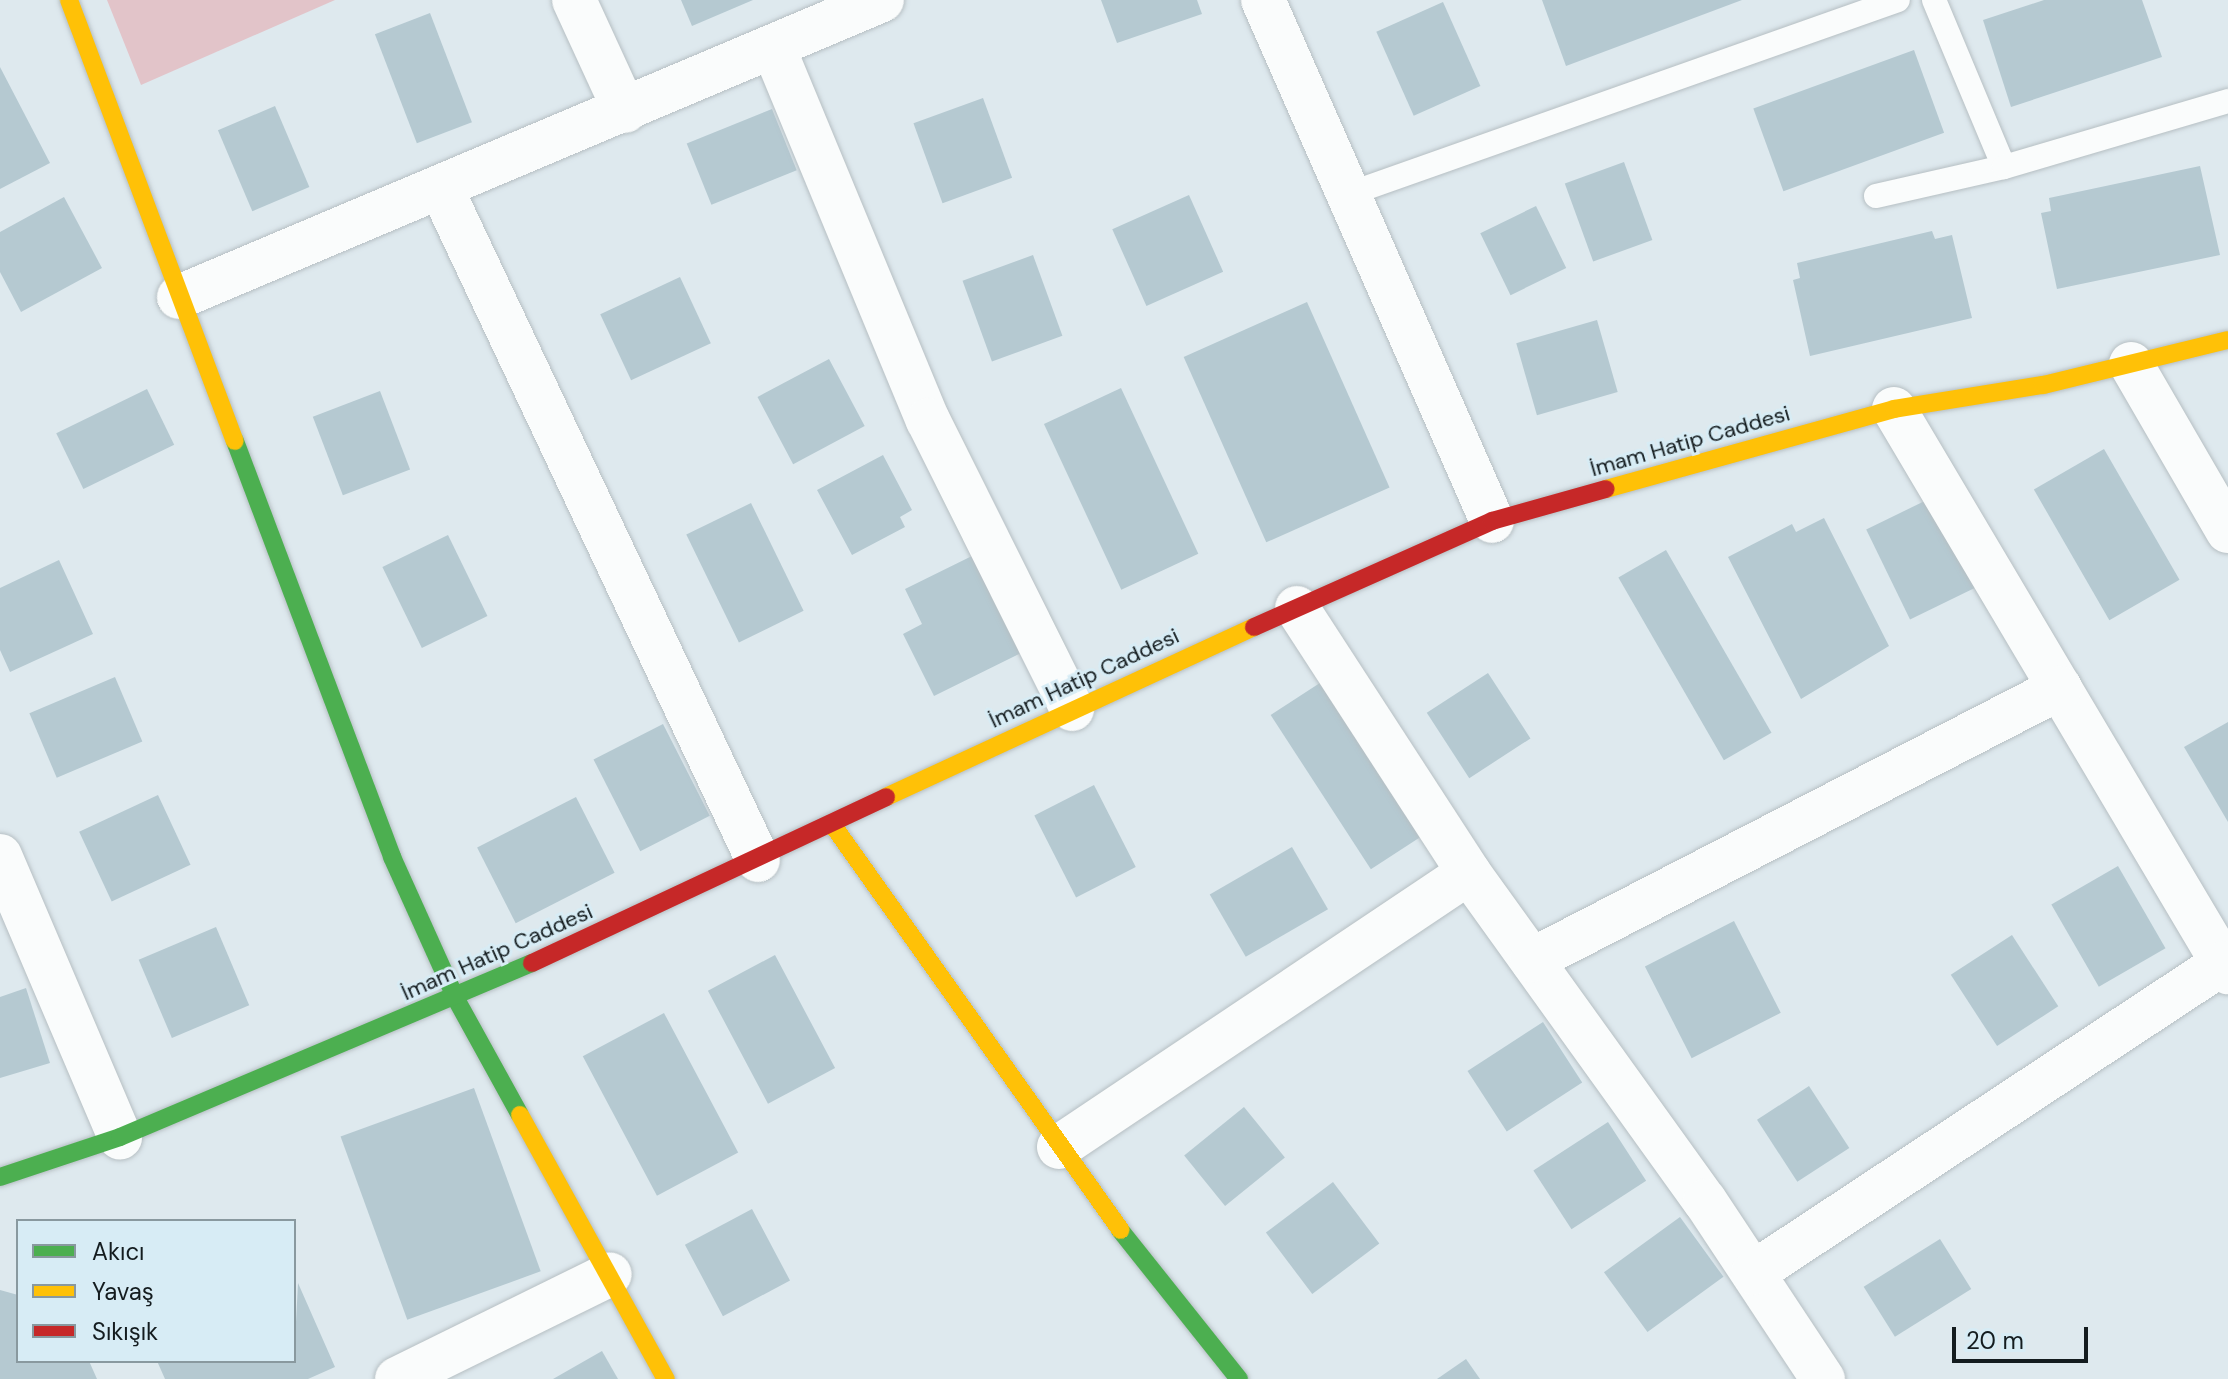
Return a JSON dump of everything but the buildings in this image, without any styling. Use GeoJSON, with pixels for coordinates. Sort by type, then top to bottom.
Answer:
{"type":"FeatureCollection","features":[{"type":"Feature","properties":{"kind":"street"},"geometry":{"type":"LineString","coordinates":[[69,0],[392,857],[456,999],[666,1379]]}},
{"type":"Feature","properties":{"kind":"street"},"geometry":{"type":"LineString","coordinates":[[574,0],[625,111]]}},
{"type":"Feature","properties":{"kind":"street"},"geometry":{"type":"LineString","coordinates":[[179,297],[774,49],[882,0]]}},
{"type":"Feature","properties":{"kind":"street"},"geometry":{"type":"LineString","coordinates":[[1263,0],[1492,521]]}},
{"type":"Feature","properties":{"kind":"street"},"geometry":{"type":"LineString","coordinates":[[774,49],[928,420],[1072,709]]}},
{"type":"Feature","properties":{"kind":"street"},"geometry":{"type":"LineString","coordinates":[[441,188],[758,860]]}},
{"type":"Feature","properties":{"kind":"street","name":"İmam Hatip Caddesi"},"geometry":{"type":"LineString","coordinates":[[0,1177],[120,1137],[456,999],[758,860],[1072,709],[1492,521],[1894,409],[2043,385],[2228,340]]}},
{"type":"Feature","properties":{"kind":"street"},"geometry":{"type":"LineString","coordinates":[[2131,364],[2228,531]]}},
{"type":"Feature","properties":{"kind":"street"},"geometry":{"type":"LineString","coordinates":[[1753,1273],[2225,967],[1894,409]]}},
{"type":"Feature","properties":{"kind":"street"},"geometry":{"type":"LineString","coordinates":[[1297,608],[1469,873],[1753,1273],[1823,1379]]}},
{"type":"Feature","properties":{"kind":"street"},"geometry":{"type":"LineString","coordinates":[[1532,960],[2060,688]]}},
{"type":"Feature","properties":{"kind":"street"},"geometry":{"type":"LineString","coordinates":[[832,824],[1059,1147],[1239,1379]]}},
{"type":"Feature","properties":{"kind":"street"},"geometry":{"type":"LineString","coordinates":[[0,856],[120,1137]]}},
{"type":"Feature","properties":{"kind":"street"},"geometry":{"type":"LineString","coordinates":[[1059,1147],[1469,873]]}},
{"type":"Feature","properties":{"kind":"street"},"geometry":{"type":"LineString","coordinates":[[397,1379],[610,1274]]}},
{"type":"Feature","properties":{"kind":"lane"},"geometry":{"type":"LineString","coordinates":[[1349,194],[1898,0]]}},
{"type":"Feature","properties":{"kind":"lane"},"geometry":{"type":"LineString","coordinates":[[1934,0],[2004,167]]}},
{"type":"Feature","properties":{"kind":"lane"},"geometry":{"type":"LineString","coordinates":[[1876,196],[2004,167],[2228,101]]}},
{"type":"Feature","properties":{"kind":"shaded area"},"geometry":{"type":"Polygon","coordinates":[[[107,0],[335,0],[141,85],[107,0]]]}},
{"type":"Feature","properties":{"kind":"traffic: fast"},"geometry":{"type":"LineString","coordinates":[[235,441],[392,857],[456,999],[520,1115]]}},
{"type":"Feature","properties":{"kind":"traffic: fast"},"geometry":{"type":"LineString","coordinates":[[0,1177],[120,1137],[532,963]]}},
{"type":"Feature","properties":{"kind":"traffic: fast"},"geometry":{"type":"LineString","coordinates":[[1120,1230],[1239,1379]]}},
{"type":"Feature","properties":{"kind":"traffic: slow"},"geometry":{"type":"LineString","coordinates":[[69,0],[235,441]]}},
{"type":"Feature","properties":{"kind":"traffic: slow"},"geometry":{"type":"LineString","coordinates":[[1606,489],[1894,409],[2043,385],[2228,340]]}},
{"type":"Feature","properties":{"kind":"traffic: slow"},"geometry":{"type":"LineString","coordinates":[[886,797],[1254,627]]}},
{"type":"Feature","properties":{"kind":"traffic: slow"},"geometry":{"type":"LineString","coordinates":[[832,824],[1120,1230]]}},
{"type":"Feature","properties":{"kind":"traffic: slow"},"geometry":{"type":"LineString","coordinates":[[520,1115],[666,1379]]}},
{"type":"Feature","properties":{"kind":"traffic: jam"},"geometry":{"type":"LineString","coordinates":[[1254,627],[1492,521],[1606,489]]}},
{"type":"Feature","properties":{"kind":"traffic: jam"},"geometry":{"type":"LineString","coordinates":[[532,963],[886,797]]}}]}
